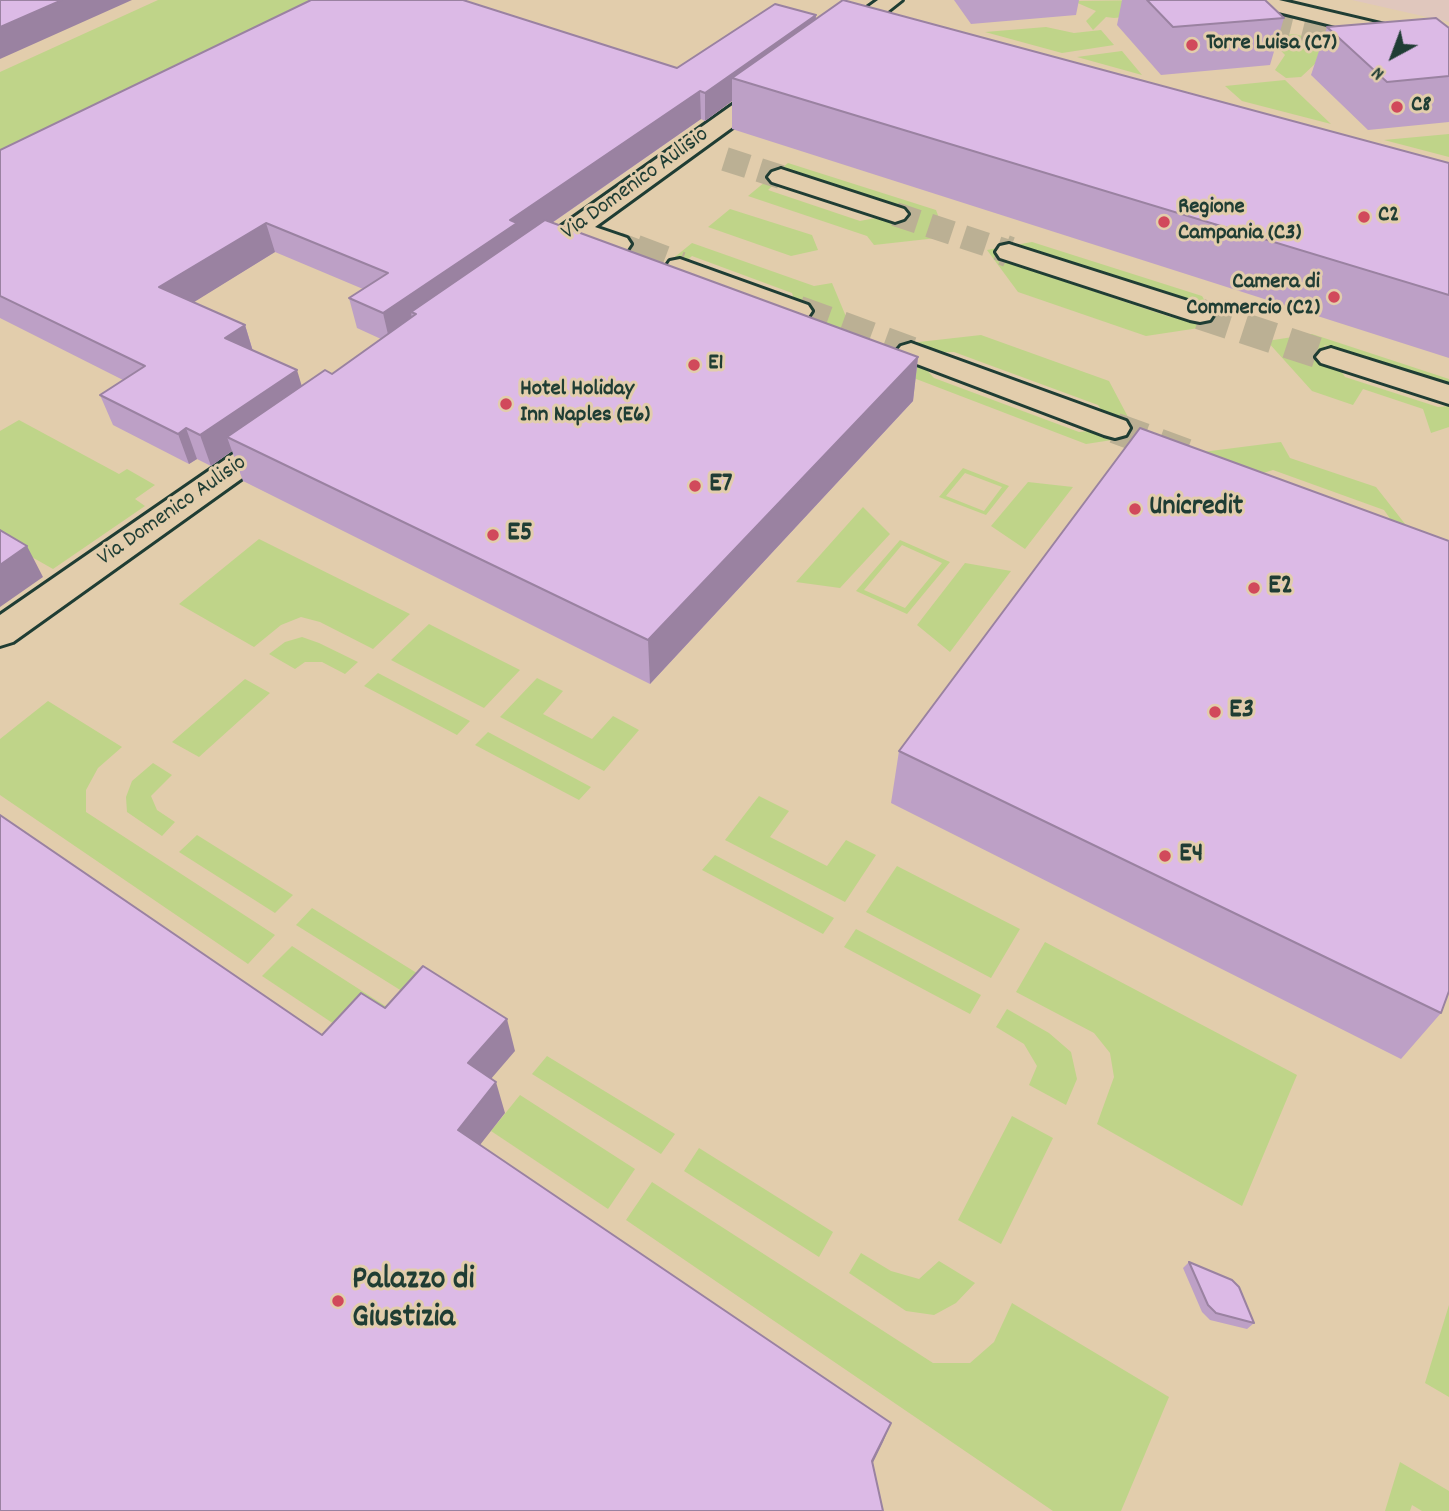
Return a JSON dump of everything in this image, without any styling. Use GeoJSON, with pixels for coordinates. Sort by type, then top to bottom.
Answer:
{"type":"FeatureCollection","features":[{"type":"Feature","properties":{"kind":"main road"},"geometry":{"type":"LineString","coordinates":[[817,55],[892,0]]}},
{"type":"Feature","properties":{"kind":"main road"},"geometry":{"type":"LineString","coordinates":[[1253,0],[1449,47]]}},
{"type":"Feature","properties":{"kind":"main road"},"geometry":{"type":"LineString","coordinates":[[1319,0],[1449,31]]}},
{"type":"Feature","properties":{"kind":"main road","name":"Via Domenico Aulisio"},"geometry":{"type":"LineString","coordinates":[[508,276],[794,71]]}},
{"type":"Feature","properties":{"kind":"main road"},"geometry":{"type":"LineString","coordinates":[[659,168],[683,159],[715,157]]}},
{"type":"Feature","properties":{"kind":"main road"},"geometry":{"type":"LineString","coordinates":[[781,177],[895,214]]}},
{"type":"Feature","properties":{"kind":"main road"},"geometry":{"type":"LineString","coordinates":[[576,229],[618,244]]}},
{"type":"Feature","properties":{"kind":"main road"},"geometry":{"type":"LineString","coordinates":[[1009,251],[1200,314]]}},
{"type":"Feature","properties":{"kind":"main road"},"geometry":{"type":"LineString","coordinates":[[680,267],[798,311]]}},
{"type":"Feature","properties":{"kind":"main road"},"geometry":{"type":"LineString","coordinates":[[911,352],[1115,428]]}},
{"type":"Feature","properties":{"kind":"main road"},"geometry":{"type":"LineString","coordinates":[[1331,357],[1449,395]]}},
{"type":"Feature","properties":{"kind":"main road","name":"Via Domenico Aulisio"},"geometry":{"type":"LineString","coordinates":[[0,633],[305,419]]}},
{"type":"Feature","properties":{"kind":"shaded area"},"geometry":{"type":"Polygon","coordinates":[[[1352,0],[1449,0],[1449,22],[1352,0]]]}},
{"type":"Feature","properties":{"kind":"green space"},"geometry":{"type":"Polygon","coordinates":[[[158,0],[354,0],[0,175],[0,72],[158,0]]]}},
{"type":"Feature","properties":{"kind":"green space"},"geometry":{"type":"Polygon","coordinates":[[[1157,0],[1154,14],[1106,17],[1093,30],[1086,21],[1096,11],[1073,1],[1157,0]]]}},
{"type":"Feature","properties":{"kind":"green space"},"geometry":{"type":"Polygon","coordinates":[[[1046,27],[1074,33],[1101,30],[1114,45],[1062,53],[985,32],[1046,27]]]}},
{"type":"Feature","properties":{"kind":"green space"},"geometry":{"type":"Polygon","coordinates":[[[1294,34],[1342,45],[1301,77],[1286,78],[1275,70],[1285,55],[1268,37],[1294,34]]]}},
{"type":"Feature","properties":{"kind":"green space"},"geometry":{"type":"Polygon","coordinates":[[[1122,51],[1142,75],[1077,57],[1122,51]]]}},
{"type":"Feature","properties":{"kind":"green space"},"geometry":{"type":"Polygon","coordinates":[[[1285,80],[1331,124],[1242,101],[1225,86],[1285,80]]]}},
{"type":"Feature","properties":{"kind":"green space"},"geometry":{"type":"Polygon","coordinates":[[[1449,134],[1449,157],[1384,140],[1449,134]]]}},
{"type":"Feature","properties":{"kind":"green space"},"geometry":{"type":"Polygon","coordinates":[[[788,163],[936,210],[946,237],[874,245],[867,236],[748,196],[788,163]],[[788,171],[768,190],[860,221],[910,211],[788,171]]]}},
{"type":"Feature","properties":{"kind":"green space"},"geometry":{"type":"Polygon","coordinates":[[[730,209],[812,235],[818,250],[791,256],[708,227],[730,209]]]}},
{"type":"Feature","properties":{"kind":"green space"},"geometry":{"type":"Polygon","coordinates":[[[1032,242],[1202,296],[1219,325],[1146,336],[1018,292],[987,250],[1032,242]],[[1032,249],[1010,252],[1018,266],[1170,317],[1199,313],[1190,300],[1032,249]]]}},
{"type":"Feature","properties":{"kind":"green space"},"geometry":{"type":"Polygon","coordinates":[[[692,243],[814,286],[832,283],[852,331],[807,339],[649,278],[692,243]],[[692,256],[680,267],[798,311],[792,293],[692,256]]]}},
{"type":"Feature","properties":{"kind":"green space"},"geometry":{"type":"Polygon","coordinates":[[[1312,334],[1449,379],[1449,386],[1324,345],[1345,377],[1438,407],[1449,406],[1449,427],[1431,433],[1423,409],[1363,389],[1353,405],[1312,391],[1267,341],[1312,334]]]}},
{"type":"Feature","properties":{"kind":"green space"},"geometry":{"type":"Polygon","coordinates":[[[981,335],[1109,381],[1138,436],[1086,444],[911,377],[892,345],[981,335]],[[954,352],[911,353],[934,378],[1079,432],[1115,428],[1098,405],[954,352]]]}},
{"type":"Feature","properties":{"kind":"green space"},"geometry":{"type":"Polygon","coordinates":[[[19,420],[119,474],[127,469],[155,485],[135,499],[145,506],[53,569],[0,539],[0,431],[19,420]]]}},
{"type":"Feature","properties":{"kind":"green space"},"geometry":{"type":"Polygon","coordinates":[[[1281,442],[1290,458],[1376,487],[1446,576],[1208,490],[1187,454],[1281,442]],[[1273,470],[1218,487],[1419,559],[1384,510],[1273,470]]]}},
{"type":"Feature","properties":{"kind":"green space"},"geometry":{"type":"Polygon","coordinates":[[[963,468],[1009,486],[986,515],[939,497],[963,468]],[[965,473],[946,496],[984,511],[1002,487],[965,473]]]}},
{"type":"Feature","properties":{"kind":"green space"},"geometry":{"type":"Polygon","coordinates":[[[1028,482],[1073,487],[1025,549],[991,526],[1028,482]]]}},
{"type":"Feature","properties":{"kind":"green space"},"geometry":{"type":"Polygon","coordinates":[[[863,507],[890,534],[840,588],[796,582],[863,507]]]}},
{"type":"Feature","properties":{"kind":"green space"},"geometry":{"type":"Polygon","coordinates":[[[259,539],[410,614],[373,649],[320,622],[301,617],[281,625],[254,647],[179,604],[259,539]]]}},
{"type":"Feature","properties":{"kind":"green space"},"geometry":{"type":"Polygon","coordinates":[[[900,540],[950,562],[907,614],[856,591],[900,540]],[[902,545],[864,590],[905,608],[942,563],[902,545]]]}},
{"type":"Feature","properties":{"kind":"green space"},"geometry":{"type":"Polygon","coordinates":[[[965,563],[1011,571],[950,652],[917,625],[965,563]]]}},
{"type":"Feature","properties":{"kind":"green space"},"geometry":{"type":"Polygon","coordinates":[[[429,624],[520,670],[484,708],[391,660],[429,624]]]}},
{"type":"Feature","properties":{"kind":"green space"},"geometry":{"type":"Polygon","coordinates":[[[302,637],[358,662],[345,674],[322,662],[305,662],[295,669],[269,654],[285,642],[302,637]]]}},
{"type":"Feature","properties":{"kind":"green space"},"geometry":{"type":"Polygon","coordinates":[[[378,673],[470,721],[457,735],[364,686],[378,673]]]}},
{"type":"Feature","properties":{"kind":"green space"},"geometry":{"type":"Polygon","coordinates":[[[537,678],[563,691],[543,714],[592,739],[613,716],[639,730],[604,771],[500,717],[537,678]]]}},
{"type":"Feature","properties":{"kind":"green space"},"geometry":{"type":"Polygon","coordinates":[[[245,679],[270,693],[199,757],[172,742],[245,679]]]}},
{"type":"Feature","properties":{"kind":"green space"},"geometry":{"type":"Polygon","coordinates":[[[48,701],[122,747],[98,768],[86,790],[86,812],[275,935],[248,964],[0,795],[0,739],[48,701]]]}},
{"type":"Feature","properties":{"kind":"green space"},"geometry":{"type":"Polygon","coordinates":[[[488,732],[591,787],[579,800],[475,745],[488,732]]]}},
{"type":"Feature","properties":{"kind":"green space"},"geometry":{"type":"Polygon","coordinates":[[[153,763],[172,775],[151,796],[157,810],[175,822],[162,836],[127,812],[126,797],[132,781],[153,763]]]}},
{"type":"Feature","properties":{"kind":"green space"},"geometry":{"type":"Polygon","coordinates":[[[759,796],[789,811],[770,837],[827,866],[846,840],[876,855],[845,902],[725,840],[759,796]]]}},
{"type":"Feature","properties":{"kind":"green space"},"geometry":{"type":"Polygon","coordinates":[[[197,835],[293,895],[275,913],[179,852],[197,835]]]}},
{"type":"Feature","properties":{"kind":"green space"},"geometry":{"type":"Polygon","coordinates":[[[715,855],[834,918],[823,934],[702,870],[715,855]]]}},
{"type":"Feature","properties":{"kind":"green space"},"geometry":{"type":"Polygon","coordinates":[[[897,866],[1020,929],[991,978],[866,912],[897,866]]]}},
{"type":"Feature","properties":{"kind":"green space"},"geometry":{"type":"Polygon","coordinates":[[[312,908],[420,975],[405,993],[296,925],[312,908]]]}},
{"type":"Feature","properties":{"kind":"green space"},"geometry":{"type":"Polygon","coordinates":[[[856,929],[981,995],[970,1014],[844,947],[856,929]]]}},
{"type":"Feature","properties":{"kind":"green space"},"geometry":{"type":"Polygon","coordinates":[[[1045,942],[1297,1075],[1242,1206],[1097,1124],[1114,1077],[1110,1053],[1094,1033],[1016,992],[1045,942]]]}},
{"type":"Feature","properties":{"kind":"green space"},"geometry":{"type":"Polygon","coordinates":[[[292,946],[390,1009],[361,1042],[262,976],[292,946]]]}},
{"type":"Feature","properties":{"kind":"green space"},"geometry":{"type":"Polygon","coordinates":[[[1007,1009],[1049,1033],[1071,1052],[1077,1079],[1066,1105],[1029,1085],[1037,1066],[1024,1044],[996,1027],[1007,1009]]]}},
{"type":"Feature","properties":{"kind":"green space"},"geometry":{"type":"Polygon","coordinates":[[[547,1056],[675,1134],[661,1154],[532,1074],[547,1056]]]}},
{"type":"Feature","properties":{"kind":"green space"},"geometry":{"type":"Polygon","coordinates":[[[520,1095],[635,1169],[608,1209],[491,1131],[520,1095]]]}},
{"type":"Feature","properties":{"kind":"green space"},"geometry":{"type":"Polygon","coordinates":[[[1012,1116],[1053,1138],[1001,1244],[958,1220],[1012,1116]]]}},
{"type":"Feature","properties":{"kind":"green space"},"geometry":{"type":"Polygon","coordinates":[[[699,1148],[833,1232],[819,1257],[684,1171],[699,1148]]]}},
{"type":"Feature","properties":{"kind":"green space"},"geometry":{"type":"Polygon","coordinates":[[[652,1182],[933,1363],[970,1363],[994,1342],[1012,1303],[1169,1397],[1121,1511],[1053,1511],[626,1220],[652,1182]]]}},
{"type":"Feature","properties":{"kind":"green space"},"geometry":{"type":"Polygon","coordinates":[[[861,1253],[891,1271],[919,1279],[939,1261],[975,1283],[956,1303],[934,1315],[906,1311],[849,1273],[861,1253]]]}},
{"type":"Feature","properties":{"kind":"green space"},"geometry":{"type":"Polygon","coordinates":[[[1449,1305],[1449,1397],[1425,1383],[1449,1305]]]}},
{"type":"Feature","properties":{"kind":"green space"},"geometry":{"type":"Polygon","coordinates":[[[1400,1462],[1449,1491],[1449,1511],[1422,1511],[1412,1505],[1410,1511],[1385,1511],[1400,1462]]]}},
{"type":"Feature","properties":{"kind":"building"},"geometry":{"type":"Polygon","coordinates":[[[0,0],[62,0],[0,27],[0,0]]]}},
{"type":"Feature","properties":{"kind":"building"},"geometry":{"type":"Polygon","coordinates":[[[311,0],[463,0],[677,68],[775,4],[816,15],[705,93],[700,91],[510,220],[517,223],[383,313],[349,298],[388,273],[266,223],[159,287],[245,325],[225,338],[297,370],[200,435],[186,428],[178,434],[100,395],[145,366],[0,296],[0,150],[311,0]]]}},
{"type":"Feature","properties":{"kind":"building"},"geometry":{"type":"Polygon","coordinates":[[[843,0],[1449,163],[1449,295],[732,78],[843,0]]]}},
{"type":"Feature","properties":{"kind":"building"},"geometry":{"type":"Polygon","coordinates":[[[1147,0],[1265,0],[1284,18],[1173,27],[1147,0]]]}},
{"type":"Feature","properties":{"kind":"building"},"geometry":{"type":"Polygon","coordinates":[[[1436,18],[1449,28],[1449,76],[1387,82],[1327,27],[1436,18]]]}},
{"type":"Feature","properties":{"kind":"building"},"geometry":{"type":"Polygon","coordinates":[[[545,220],[918,357],[648,640],[227,437],[325,370],[332,374],[416,314],[411,312],[545,220]]]}},
{"type":"Feature","properties":{"kind":"building"},"geometry":{"type":"Polygon","coordinates":[[[1140,428],[1449,541],[1449,991],[1441,1013],[899,751],[1140,428]]]}},
{"type":"Feature","properties":{"kind":"building"},"geometry":{"type":"Polygon","coordinates":[[[0,530],[27,546],[0,565],[0,530]]]}},
{"type":"Feature","properties":{"kind":"building","name":"Palazzo di Giustizia"},"geometry":{"type":"Polygon","coordinates":[[[0,815],[322,1035],[361,993],[385,1008],[423,966],[507,1019],[468,1063],[496,1082],[458,1130],[891,1423],[872,1461],[883,1511],[0,1511],[0,815]]]}},
{"type":"Feature","properties":{"kind":"building"},"geometry":{"type":"Polygon","coordinates":[[[1189,1262],[1232,1280],[1239,1287],[1254,1323],[1216,1313],[1208,1305],[1189,1262]]]}},
{"type":"Feature","properties":{"kind":"tunnel"},"geometry":{"type":"LineString","coordinates":[[1233,12],[1449,65]]}},
{"type":"Feature","properties":{"kind":"tunnel"},"geometry":{"type":"LineString","coordinates":[[725,159],[781,177]]}},
{"type":"Feature","properties":{"kind":"tunnel"},"geometry":{"type":"LineString","coordinates":[[895,214],[1009,252],[1004,250]]}},
{"type":"Feature","properties":{"kind":"tunnel"},"geometry":{"type":"LineString","coordinates":[[618,244],[639,252]]}},
{"type":"Feature","properties":{"kind":"tunnel"},"geometry":{"type":"LineString","coordinates":[[635,250],[680,267]]}},
{"type":"Feature","properties":{"kind":"tunnel"},"geometry":{"type":"LineString","coordinates":[[798,311],[911,352]]}},
{"type":"Feature","properties":{"kind":"tunnel"},"geometry":{"type":"LineString","coordinates":[[1200,314],[1331,357]]}},
{"type":"Feature","properties":{"kind":"tunnel"},"geometry":{"type":"LineString","coordinates":[[1115,428],[1186,454]]}},
{"type":"Feature","properties":{"kind":"place","name":"Torre Luisa (C7)"},"geometry":{"type":"Point","coordinates":[1192,45]}},
{"type":"Feature","properties":{"kind":"place","name":"C8"},"geometry":{"type":"Point","coordinates":[1397,107]}},
{"type":"Feature","properties":{"kind":"place","name":"C2"},"geometry":{"type":"Point","coordinates":[1364,217]}},
{"type":"Feature","properties":{"kind":"place","name":"Regione Campania (C3)"},"geometry":{"type":"Point","coordinates":[1164,222]}},
{"type":"Feature","properties":{"kind":"place","name":"Camera di Commercio (C2)"},"geometry":{"type":"Point","coordinates":[1334,297]}},
{"type":"Feature","properties":{"kind":"place","name":"E1"},"geometry":{"type":"Point","coordinates":[694,365]}},
{"type":"Feature","properties":{"kind":"place","name":"Hotel Holiday Inn Naples (E6)"},"geometry":{"type":"Point","coordinates":[506,404]}},
{"type":"Feature","properties":{"kind":"place","name":"E7"},"geometry":{"type":"Point","coordinates":[695,486]}},
{"type":"Feature","properties":{"kind":"place","name":"Unicredit"},"geometry":{"type":"Point","coordinates":[1135,509]}},
{"type":"Feature","properties":{"kind":"place","name":"E5"},"geometry":{"type":"Point","coordinates":[493,535]}},
{"type":"Feature","properties":{"kind":"place","name":"E2"},"geometry":{"type":"Point","coordinates":[1254,588]}},
{"type":"Feature","properties":{"kind":"place","name":"E3"},"geometry":{"type":"Point","coordinates":[1215,712]}},
{"type":"Feature","properties":{"kind":"place","name":"E4"},"geometry":{"type":"Point","coordinates":[1165,856]}},
{"type":"Feature","properties":{"kind":"place","name":"Palazzo di Giustizia"},"geometry":{"type":"Point","coordinates":[338,1301]}}]}
